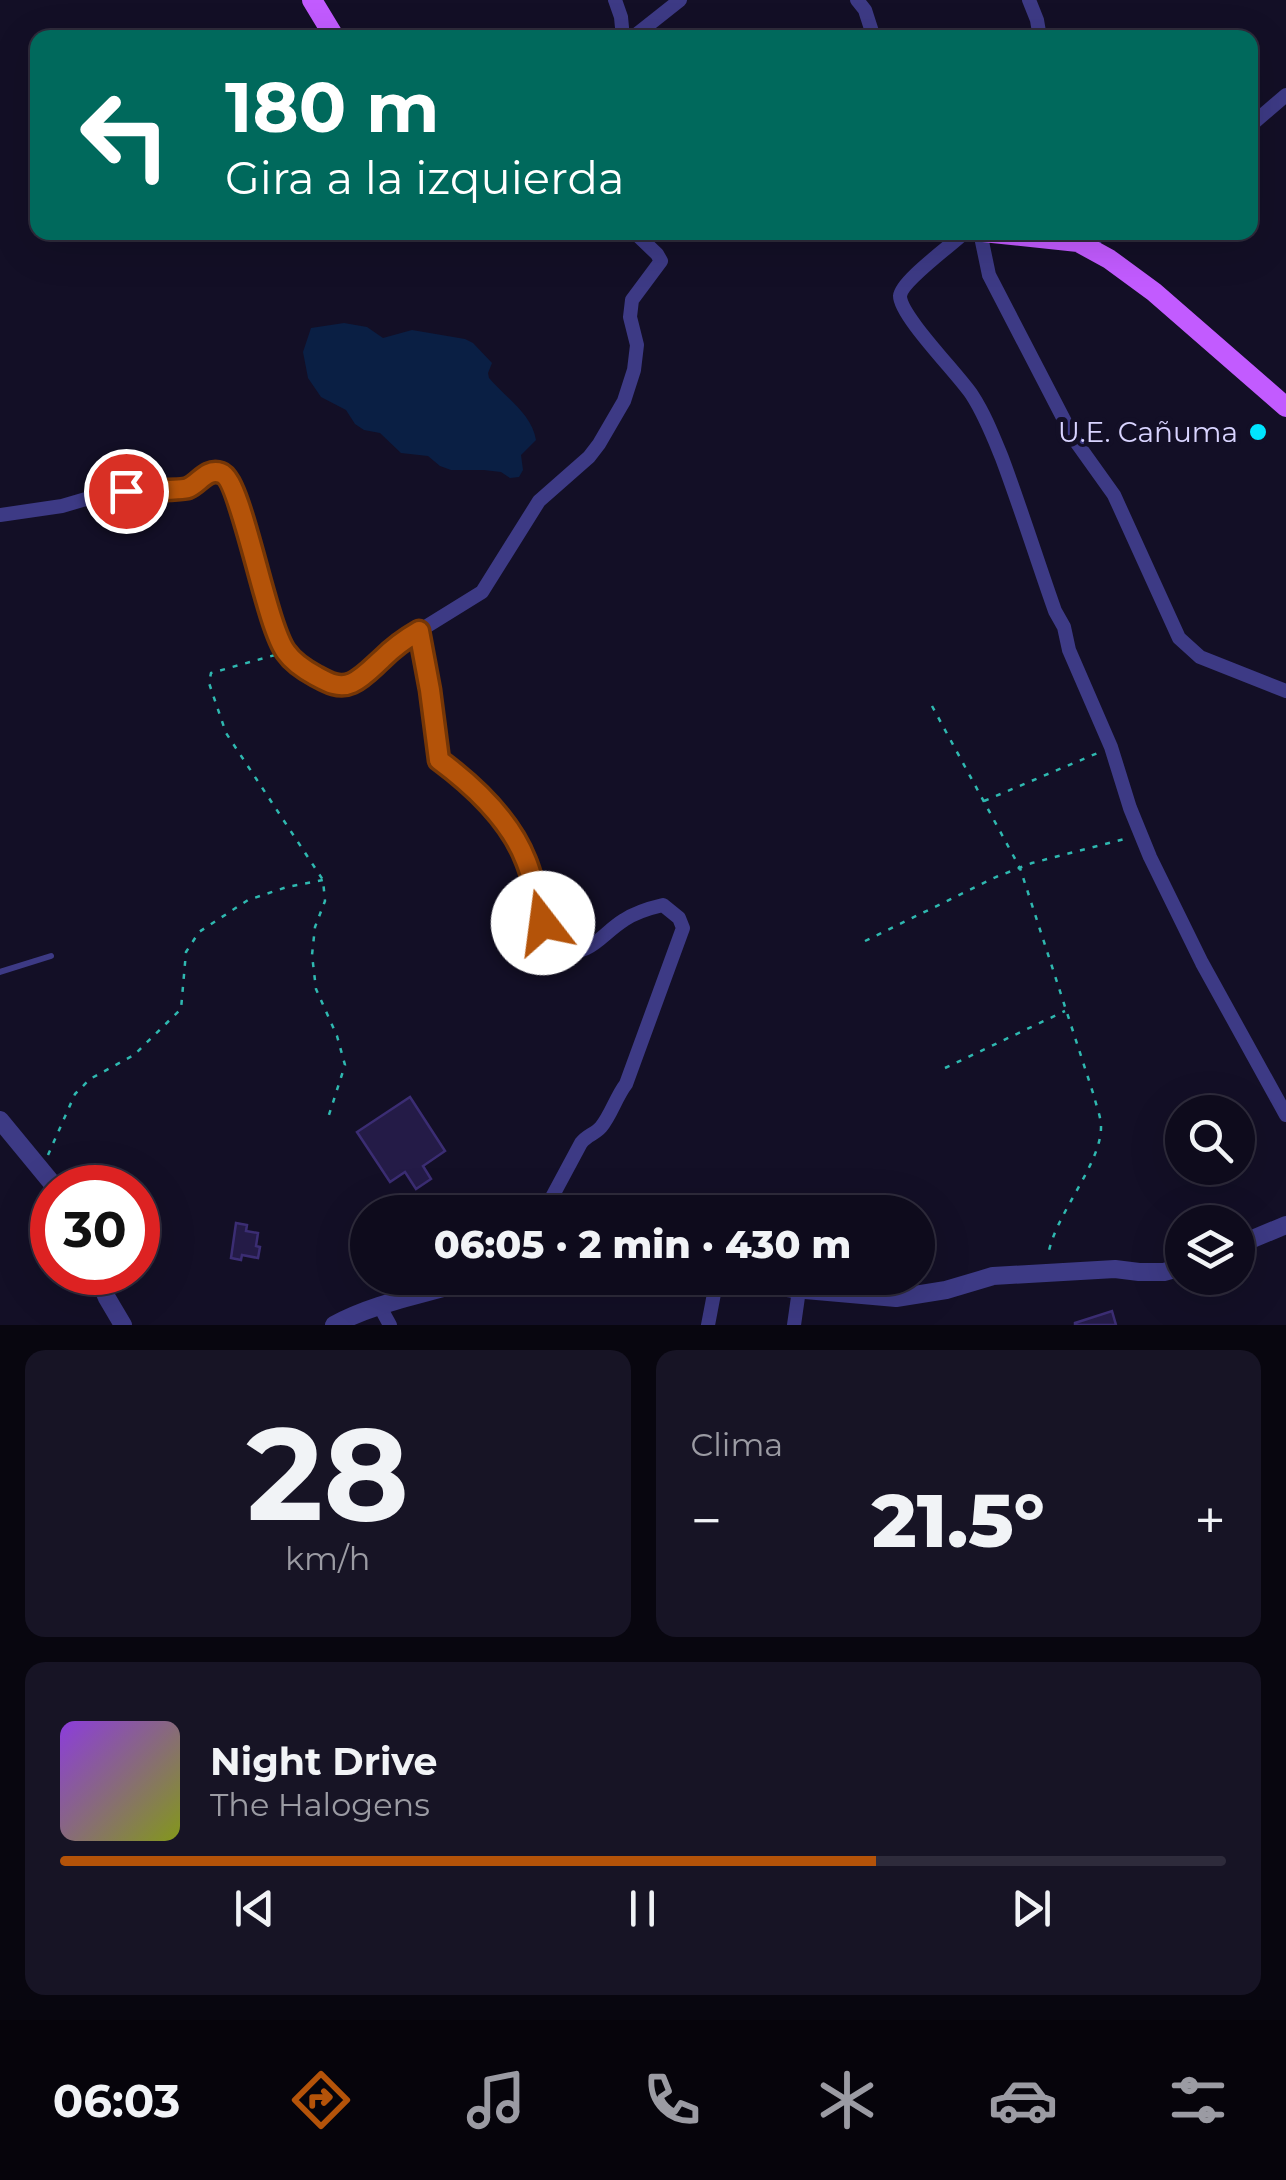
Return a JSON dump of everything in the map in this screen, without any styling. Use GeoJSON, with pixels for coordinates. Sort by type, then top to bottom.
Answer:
{"type":"FeatureCollection","features":[{"type":"Feature","properties":{"kind":"main road"},"geometry":{"type":"LineString","coordinates":[[312,0],[330,30]]}},
{"type":"Feature","properties":{"kind":"main road"},"geometry":{"type":"LineString","coordinates":[[1059,240],[1094,240],[1109,259],[1154,292],[1286,406]]}},
{"type":"Feature","properties":{"kind":"street"},"geometry":{"type":"LineString","coordinates":[[614,0],[622,30]]}},
{"type":"Feature","properties":{"kind":"street"},"geometry":{"type":"LineString","coordinates":[[642,30],[680,0]]}},
{"type":"Feature","properties":{"kind":"street"},"geometry":{"type":"LineString","coordinates":[[857,0],[871,30]]}},
{"type":"Feature","properties":{"kind":"street"},"geometry":{"type":"LineString","coordinates":[[1030,0],[1039,30]]}},
{"type":"Feature","properties":{"kind":"street"},"geometry":{"type":"LineString","coordinates":[[1258,119],[1286,95]]}},
{"type":"Feature","properties":{"kind":"street"},"geometry":{"type":"LineString","coordinates":[[0,515],[115,493],[186,490],[206,474],[221,473],[234,489],[269,614],[286,652],[328,683],[352,683],[396,646],[473,600],[487,587],[539,501],[589,457],[629,390],[637,344],[630,317],[632,300],[661,262],[642,240]]}},
{"type":"Feature","properties":{"kind":"street"},"geometry":{"type":"LineString","coordinates":[[956,240],[909,278],[901,292],[904,310],[962,381],[990,427],[1018,497],[1038,566],[1111,747],[1141,834],[1202,963],[1286,1115]]}},
{"type":"Feature","properties":{"kind":"street"},"geometry":{"type":"LineString","coordinates":[[982,240],[989,275],[1074,439],[1114,495],[1179,638],[1200,657],[1286,691]]}},
{"type":"Feature","properties":{"kind":"street"},"geometry":{"type":"LineString","coordinates":[[419,631],[439,760],[469,784],[508,828],[525,858],[543,923],[559,950],[585,950],[624,919],[663,905],[679,918],[683,928],[626,1084],[603,1125],[582,1143],[553,1195]]}},
{"type":"Feature","properties":{"kind":"street"},"geometry":{"type":"LineString","coordinates":[[0,1120],[38,1165]]}},
{"type":"Feature","properties":{"kind":"street"},"geometry":{"type":"LineString","coordinates":[[1255,1238],[1286,1225]]}},
{"type":"Feature","properties":{"kind":"street"},"geometry":{"type":"LineString","coordinates":[[935,1292],[993,1276],[1115,1269],[1165,1272]]}},
{"type":"Feature","properties":{"kind":"street"},"geometry":{"type":"LineString","coordinates":[[106,1295],[123,1325]]}},
{"type":"Feature","properties":{"kind":"street"},"geometry":{"type":"LineString","coordinates":[[334,1325],[379,1305],[418,1295]]}},
{"type":"Feature","properties":{"kind":"street"},"geometry":{"type":"LineString","coordinates":[[708,1325],[714,1295]]}},
{"type":"Feature","properties":{"kind":"street"},"geometry":{"type":"LineString","coordinates":[[794,1325],[798,1295]]}},
{"type":"Feature","properties":{"kind":"street"},"geometry":{"type":"LineString","coordinates":[[860,1295],[915,1295]]}},
{"type":"Feature","properties":{"kind":"street"},"geometry":{"type":"LineString","coordinates":[[379,1305],[390,1325]]}},
{"type":"Feature","properties":{"kind":"lane"},"geometry":{"type":"LineString","coordinates":[[0,972],[50,956]]}},
{"type":"Feature","properties":{"kind":"path"},"geometry":{"type":"LineString","coordinates":[[286,652],[211,672],[209,682],[226,733],[323,880],[326,901],[315,927],[312,955],[316,988],[338,1036],[345,1065],[328,1118]]}},
{"type":"Feature","properties":{"kind":"path"},"geometry":{"type":"LineString","coordinates":[[932,706],[1020,868],[1101,1126],[1097,1148],[1049,1248],[1046,1273]]}},
{"type":"Feature","properties":{"kind":"path"},"geometry":{"type":"LineString","coordinates":[[984,801],[1111,747]]}},
{"type":"Feature","properties":{"kind":"path"},"geometry":{"type":"LineString","coordinates":[[865,941],[996,877],[1141,834]]}},
{"type":"Feature","properties":{"kind":"path"},"geometry":{"type":"LineString","coordinates":[[44,1165],[75,1094],[90,1079],[134,1055],[181,1009],[186,952],[199,932],[248,900],[323,880]]}},
{"type":"Feature","properties":{"kind":"path"},"geometry":{"type":"LineString","coordinates":[[945,1068],[1066,1010]]}},
{"type":"Feature","properties":{"kind":"water"},"geometry":{"type":"Polygon","coordinates":[[[344,323],[367,327],[383,338],[412,330],[473,343],[492,363],[489,378],[524,414],[533,431],[536,440],[521,455],[523,470],[519,477],[484,470],[451,470],[428,456],[401,453],[380,433],[364,430],[346,410],[321,397],[308,378],[303,352],[311,328],[344,323]]]}},
{"type":"Feature","properties":{"kind":"building"},"geometry":{"type":"Polygon","coordinates":[[[410,1097],[445,1151],[423,1166],[431,1179],[416,1189],[405,1172],[390,1182],[357,1132],[410,1097]]]}},
{"type":"Feature","properties":{"kind":"building"},"geometry":{"type":"Polygon","coordinates":[[[236,1223],[247,1225],[246,1231],[258,1233],[258,1258],[231,1258],[236,1223]]]}},
{"type":"Feature","properties":{"kind":"building"},"geometry":{"type":"Polygon","coordinates":[[[1112,1311],[1116,1325],[1075,1325],[1075,1323],[1112,1311]]]}},
{"type":"Feature","properties":{"kind":"place","name":"U.E. Cañuma"},"geometry":{"type":"Point","coordinates":[1258,432]}},
{"type":"Feature","properties":{"kind":"route"},"geometry":{"type":"LineString","coordinates":[[126,491],[186,490],[213,473],[228,478],[280,643],[295,662],[328,683],[352,683],[419,631],[439,760],[469,784],[508,828],[525,858],[543,923]]}}]}
